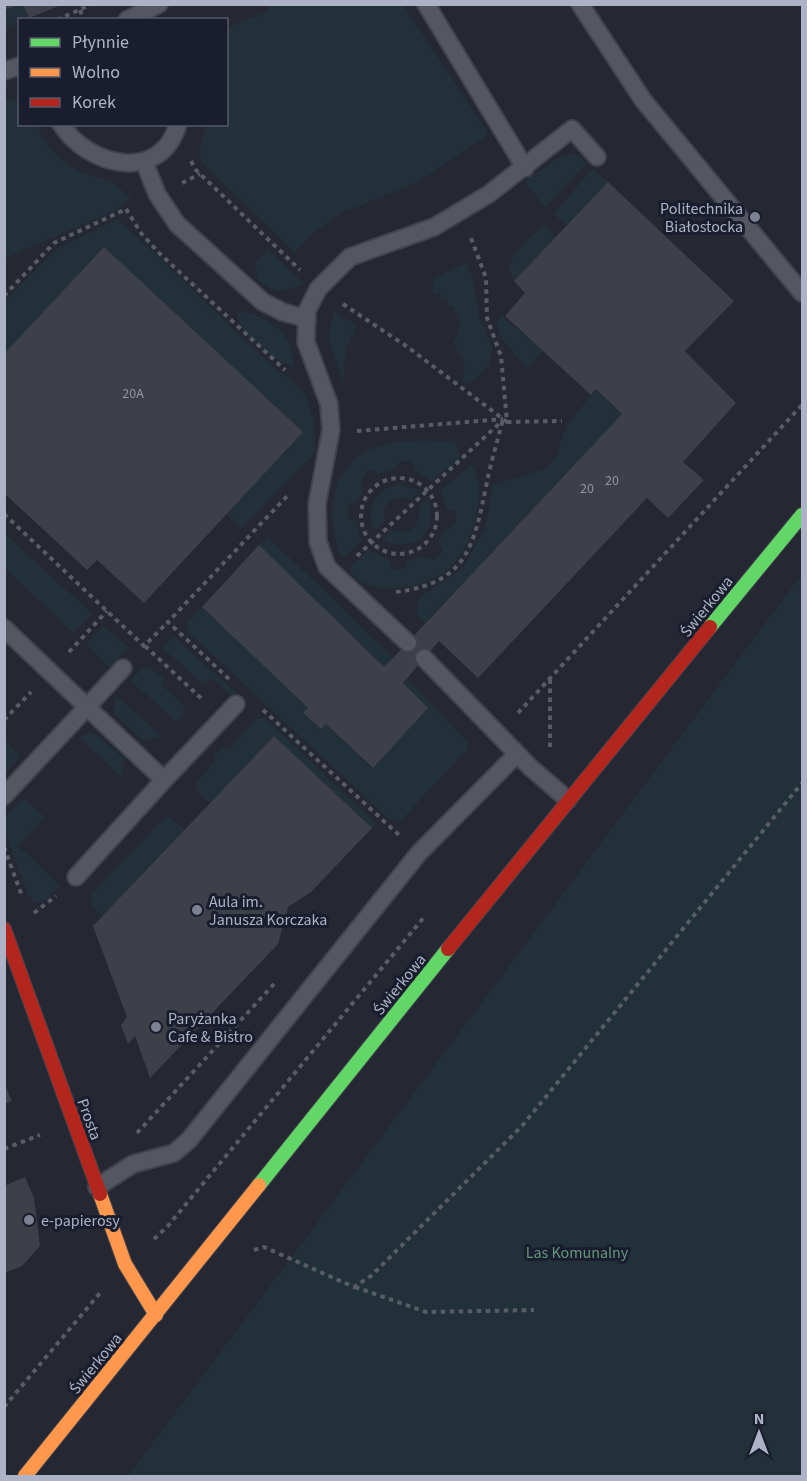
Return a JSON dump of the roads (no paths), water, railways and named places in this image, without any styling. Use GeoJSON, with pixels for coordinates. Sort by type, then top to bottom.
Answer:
{"type":"FeatureCollection","features":[{"type":"Feature","properties":{"kind":"street","name":"Świerkowa"},"geometry":{"type":"LineString","coordinates":[[25,1476],[568,800],[802,515]]}},
{"type":"Feature","properties":{"kind":"street","name":"Prosta"},"geometry":{"type":"LineString","coordinates":[[5,930],[125,1264],[156,1315]]}},
{"type":"Feature","properties":{"kind":"lane"},"geometry":{"type":"LineString","coordinates":[[426,4],[525,168]]}},
{"type":"Feature","properties":{"kind":"lane"},"geometry":{"type":"LineString","coordinates":[[580,4],[643,100],[802,293]]}},
{"type":"Feature","properties":{"kind":"lane"},"geometry":{"type":"LineString","coordinates":[[133,18],[158,10]]}},
{"type":"Feature","properties":{"kind":"lane"},"geometry":{"type":"LineString","coordinates":[[62,126],[70,139],[95,157],[118,164],[144,161],[159,153],[174,139],[177,126]]}},
{"type":"Feature","properties":{"kind":"lane"},"geometry":{"type":"LineString","coordinates":[[408,642],[327,567],[318,542],[317,504],[331,430],[329,404],[306,342],[307,311],[318,289],[350,257],[434,227],[525,168],[572,129],[597,157]]}},
{"type":"Feature","properties":{"kind":"lane"},"geometry":{"type":"LineString","coordinates":[[144,161],[158,194],[177,224],[263,302],[307,320]]}},
{"type":"Feature","properties":{"kind":"lane"},"geometry":{"type":"LineString","coordinates":[[4,628],[164,780]]}},
{"type":"Feature","properties":{"kind":"lane"},"geometry":{"type":"LineString","coordinates":[[424,658],[530,767],[568,800]]}},
{"type":"Feature","properties":{"kind":"lane"},"geometry":{"type":"LineString","coordinates":[[4,796],[123,668]]}},
{"type":"Feature","properties":{"kind":"lane"},"geometry":{"type":"LineString","coordinates":[[76,877],[236,704]]}},
{"type":"Feature","properties":{"kind":"lane"},"geometry":{"type":"LineString","coordinates":[[97,1187],[133,1164],[174,1153],[189,1140],[419,853],[517,754]]}},
{"type":"Feature","properties":{"kind":"place","name":"Politechnika Białostocka"},"geometry":{"type":"Point","coordinates":[755,217]}},
{"type":"Feature","properties":{"kind":"place","name":"Aula im. Janusza Korczaka"},"geometry":{"type":"Point","coordinates":[197,910]}},
{"type":"Feature","properties":{"kind":"place","name":"Paryżanka Cafe & Bistro"},"geometry":{"type":"Point","coordinates":[156,1027]}},
{"type":"Feature","properties":{"kind":"place","name":"e-papierosy"},"geometry":{"type":"Point","coordinates":[29,1220]}},
{"type":"Feature","properties":{"kind":"park label","name":"Las Komunalny"},"geometry":{"type":"Point","coordinates":[577,1252]}}]}
